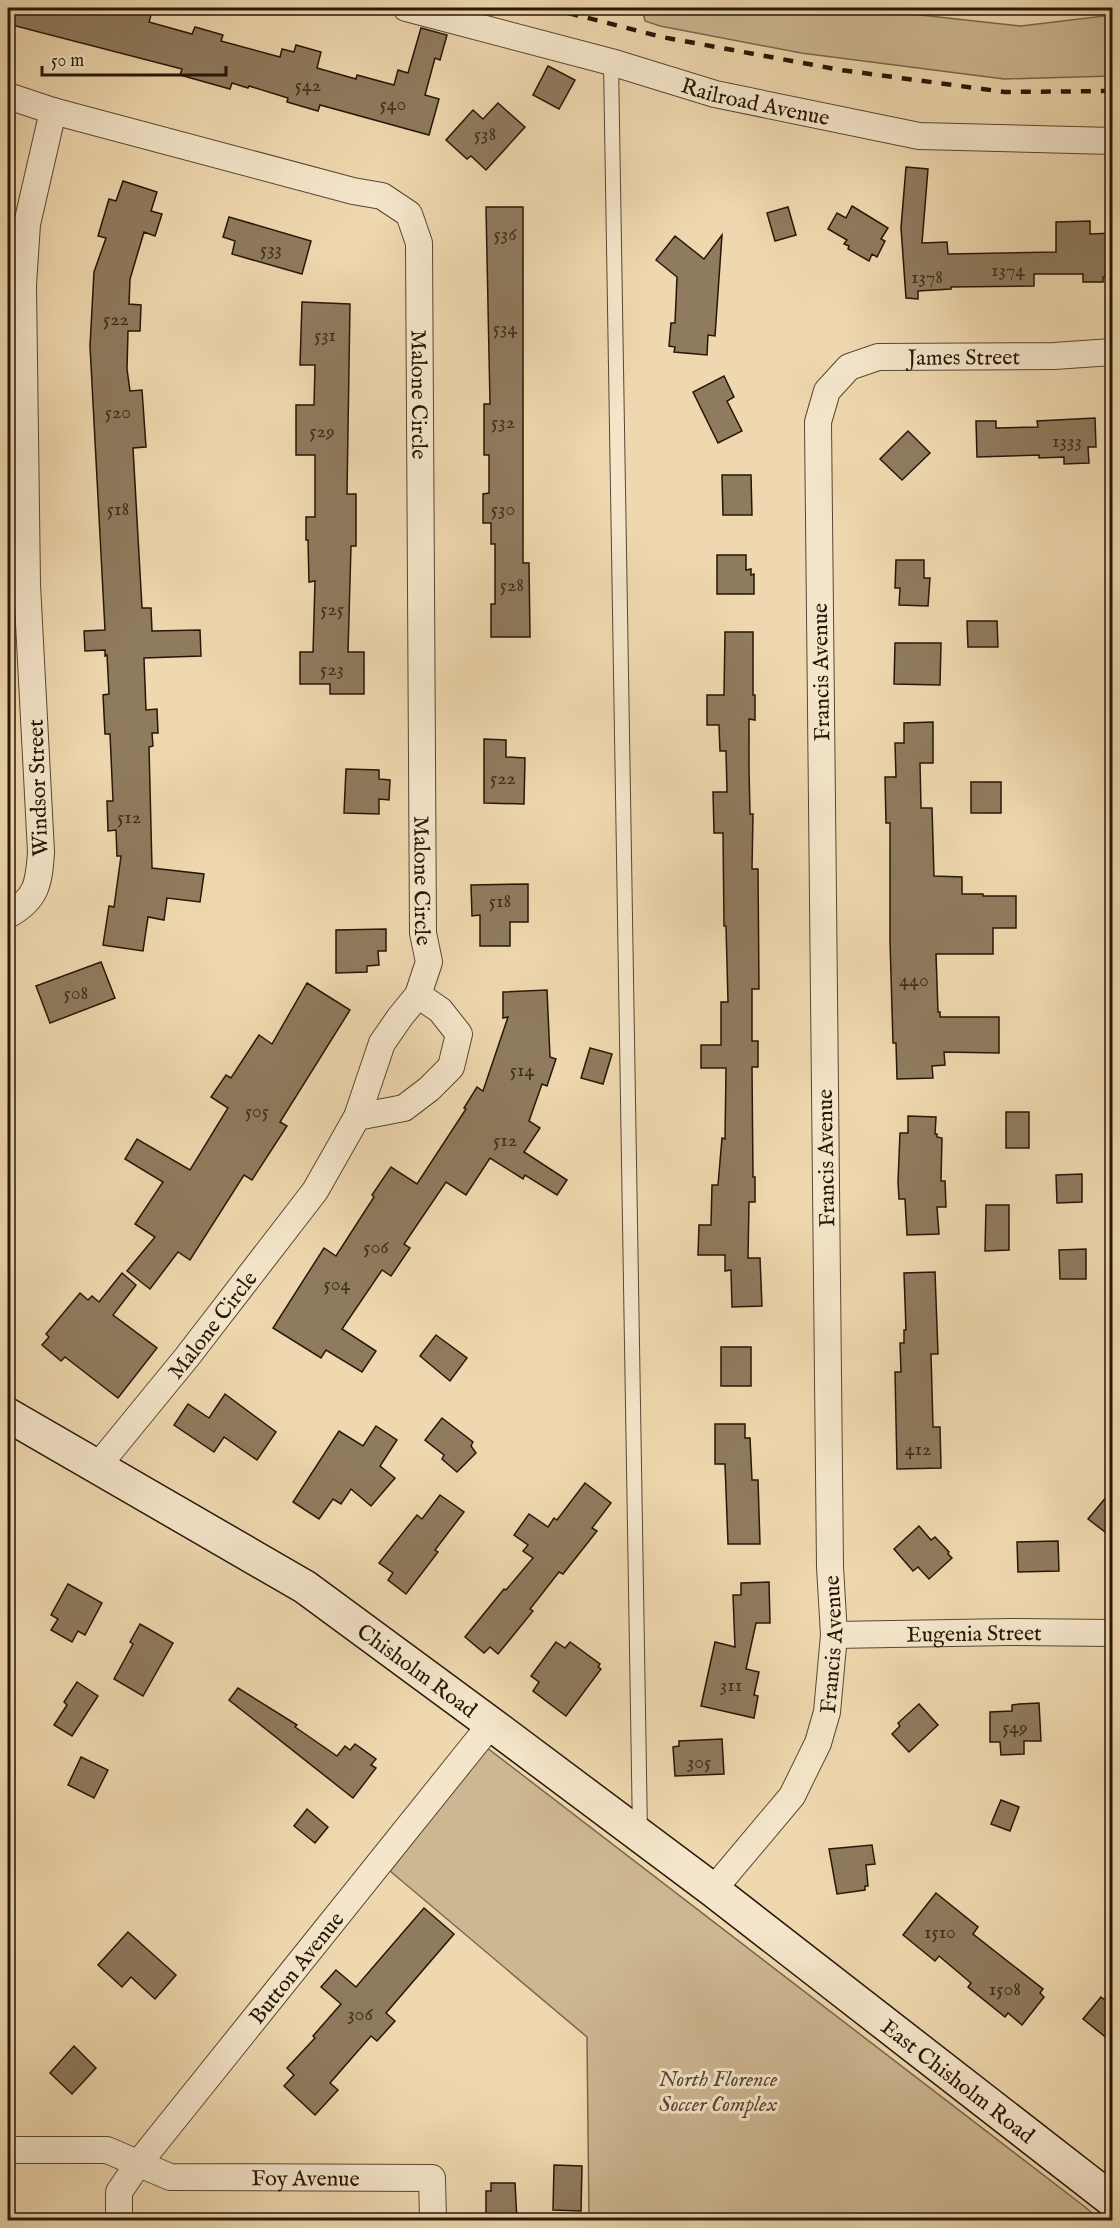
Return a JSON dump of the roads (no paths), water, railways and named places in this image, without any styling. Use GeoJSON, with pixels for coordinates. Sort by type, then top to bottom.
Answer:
{"type":"FeatureCollection","features":[{"type":"Feature","properties":{"kind":"main road","name":"Chisholm Road"},"geometry":{"type":"LineString","coordinates":[[8,1415],[305,1587],[640,1835],[804,1962]]}},
{"type":"Feature","properties":{"kind":"main road","name":"East Chisholm Road"},"geometry":{"type":"LineString","coordinates":[[804,1962],[1113,2199]]}},
{"type":"Feature","properties":{"kind":"street","name":"Railroad Avenue"},"geometry":{"type":"LineString","coordinates":[[406,8],[611,62],[715,94],[919,136],[1113,141]]}},
{"type":"Feature","properties":{"kind":"street","name":"Malone Circle"},"geometry":{"type":"LineString","coordinates":[[8,96],[53,111],[382,196],[409,214],[419,243],[423,933],[429,962],[418,995],[382,1043],[357,1117],[315,1191],[188,1357],[97,1467]]}},
{"type":"Feature","properties":{"kind":"street","name":"Windsor Street"},"geometry":{"type":"LineString","coordinates":[[8,915],[24,906],[39,881],[41,852],[27,585],[23,285],[27,224],[53,111]]}},
{"type":"Feature","properties":{"kind":"street","name":"James Street"},"geometry":{"type":"LineString","coordinates":[[826,391],[849,367],[878,357],[1054,356],[1113,352]]}},
{"type":"Feature","properties":{"kind":"street","name":"Francis Avenue"},"geometry":{"type":"LineString","coordinates":[[713,1890],[792,1796],[818,1743],[827,1712],[834,1635],[830,1567],[817,456],[818,422],[826,391]]}},
{"type":"Feature","properties":{"kind":"street"},"geometry":{"type":"LineString","coordinates":[[357,1117],[404,1108],[429,1089],[451,1067],[459,1034],[440,1010],[418,995]]}},
{"type":"Feature","properties":{"kind":"street","name":"Eugenia Street"},"geometry":{"type":"LineString","coordinates":[[834,1635],[1113,1633]]}},
{"type":"Feature","properties":{"kind":"street","name":"Button Avenue"},"geometry":{"type":"LineString","coordinates":[[119,2220],[119,2193],[138,2164],[491,1724]]}},
{"type":"Feature","properties":{"kind":"street"},"geometry":{"type":"LineString","coordinates":[[8,2150],[107,2150],[138,2164]]}},
{"type":"Feature","properties":{"kind":"street","name":"Foy Avenue"},"geometry":{"type":"LineString","coordinates":[[138,2164],[170,2177],[432,2178],[433,2220]]}},
{"type":"Feature","properties":{"kind":"lane"},"geometry":{"type":"LineString","coordinates":[[611,62],[640,1835]]}},
{"type":"Feature","properties":{"kind":"railway"},"geometry":{"type":"LineString","coordinates":[[549,8],[662,37],[841,70],[1005,92],[1112,91]]}},
{"type":"Feature","properties":{"kind":"park label","name":"North Florence Soccer Complex"},"geometry":{"type":"Point","coordinates":[718,2090]}}]}
